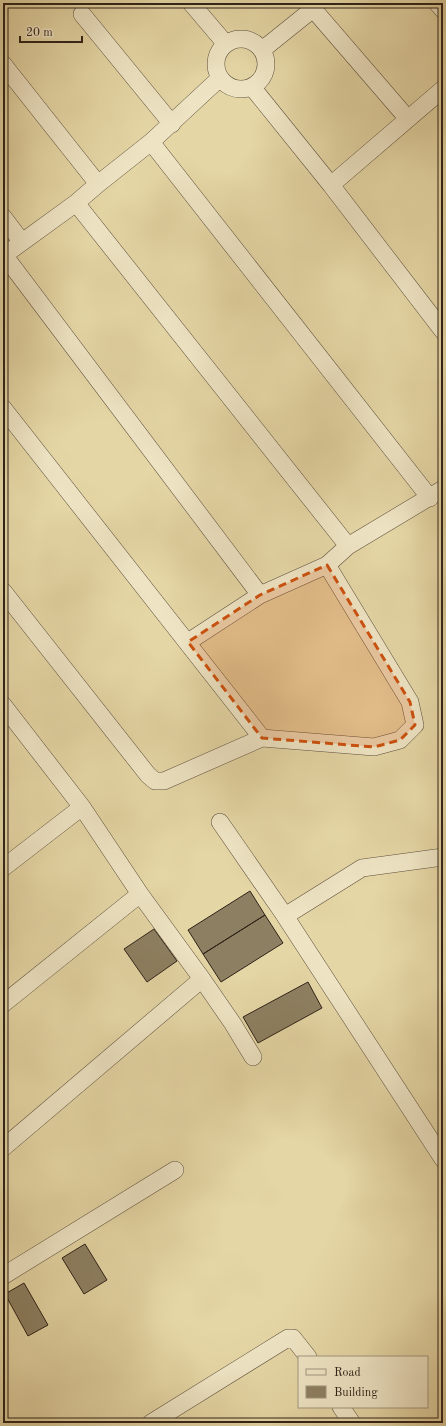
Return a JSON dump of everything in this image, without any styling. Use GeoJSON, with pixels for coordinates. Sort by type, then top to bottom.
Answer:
{"type":"FeatureCollection","features":[{"type":"Feature","properties":{"kind":"street"},"geometry":{"type":"LineString","coordinates":[[191,3],[225,43]]}},
{"type":"Feature","properties":{"kind":"street"},"geometry":{"type":"LineString","coordinates":[[437,3],[443,10]]}},
{"type":"Feature","properties":{"kind":"street"},"geometry":{"type":"LineString","coordinates":[[262,50],[311,6],[408,119]]}},
{"type":"Feature","properties":{"kind":"street"},"geometry":{"type":"LineString","coordinates":[[82,14],[172,124]]}},
{"type":"Feature","properties":{"kind":"street"},"geometry":{"type":"LineString","coordinates":[[245,38],[255,42],[262,50],[266,60],[266,71],[260,80],[252,87],[234,89],[226,85],[220,78],[215,66],[217,54],[225,43],[234,39],[245,38]]}},
{"type":"Feature","properties":{"kind":"street"},"geometry":{"type":"LineString","coordinates":[[3,64],[98,184]]}},
{"type":"Feature","properties":{"kind":"street"},"geometry":{"type":"LineString","coordinates":[[220,78],[151,142],[76,203],[4,256],[260,595]]}},
{"type":"Feature","properties":{"kind":"street"},"geometry":{"type":"LineString","coordinates":[[252,87],[331,185],[443,331]]}},
{"type":"Feature","properties":{"kind":"street"},"geometry":{"type":"LineString","coordinates":[[331,185],[443,89]]}},
{"type":"Feature","properties":{"kind":"street"},"geometry":{"type":"LineString","coordinates":[[151,142],[436,494],[348,546],[327,565],[260,595],[188,642]]}},
{"type":"Feature","properties":{"kind":"street"},"geometry":{"type":"LineString","coordinates":[[76,203],[348,546]]}},
{"type":"Feature","properties":{"kind":"street"},"geometry":{"type":"LineString","coordinates":[[3,217],[22,242]]}},
{"type":"Feature","properties":{"kind":"street"},"geometry":{"type":"LineString","coordinates":[[3,408],[262,738]]}},
{"type":"Feature","properties":{"kind":"street"},"geometry":{"type":"LineString","coordinates":[[3,591],[148,775],[155,781],[164,781],[262,738],[374,747],[400,740],[415,725],[410,702],[327,565]]}},
{"type":"Feature","properties":{"kind":"street"},"geometry":{"type":"LineString","coordinates":[[6,715],[82,807],[140,894],[233,1024],[253,1057]]}},
{"type":"Feature","properties":{"kind":"street"},"geometry":{"type":"LineString","coordinates":[[3,868],[82,807]]}},
{"type":"Feature","properties":{"kind":"street"},"geometry":{"type":"LineString","coordinates":[[220,822],[285,916],[443,1159]]}},
{"type":"Feature","properties":{"kind":"street"},"geometry":{"type":"LineString","coordinates":[[285,916],[362,868],[443,857]]}},
{"type":"Feature","properties":{"kind":"street"},"geometry":{"type":"LineString","coordinates":[[3,1004],[140,894]]}},
{"type":"Feature","properties":{"kind":"street"},"geometry":{"type":"LineString","coordinates":[[3,1148],[202,979]]}},
{"type":"Feature","properties":{"kind":"street"},"geometry":{"type":"LineString","coordinates":[[3,1276],[175,1170]]}},
{"type":"Feature","properties":{"kind":"street"},"geometry":{"type":"LineString","coordinates":[[151,1423],[288,1338],[293,1338],[307,1356]]}},
{"type":"Feature","properties":{"kind":"street"},"geometry":{"type":"LineString","coordinates":[[342,1408],[352,1423]]}},
{"type":"Feature","properties":{"kind":"highlighted area"},"geometry":{"type":"Polygon","coordinates":[[[327,565],[410,702],[415,725],[400,740],[374,747],[262,738],[188,642],[260,595],[327,565]]]}},
{"type":"Feature","properties":{"kind":"building"},"geometry":{"type":"Polygon","coordinates":[[[250,891],[265,915],[203,954],[188,930],[250,891]]]}},
{"type":"Feature","properties":{"kind":"building"},"geometry":{"type":"Polygon","coordinates":[[[265,915],[283,943],[221,982],[203,954],[265,915]]]}},
{"type":"Feature","properties":{"kind":"building"},"geometry":{"type":"Polygon","coordinates":[[[154,929],[177,961],[147,982],[124,949],[154,929]]]}},
{"type":"Feature","properties":{"kind":"building"},"geometry":{"type":"Polygon","coordinates":[[[308,982],[322,1008],[258,1043],[243,1017],[308,982]]]}},
{"type":"Feature","properties":{"kind":"building"},"geometry":{"type":"Polygon","coordinates":[[[85,1244],[107,1280],[84,1294],[62,1258],[85,1244]]]}},
{"type":"Feature","properties":{"kind":"building"},"geometry":{"type":"Polygon","coordinates":[[[24,1283],[48,1325],[28,1336],[5,1294],[24,1283]]]}}]}
